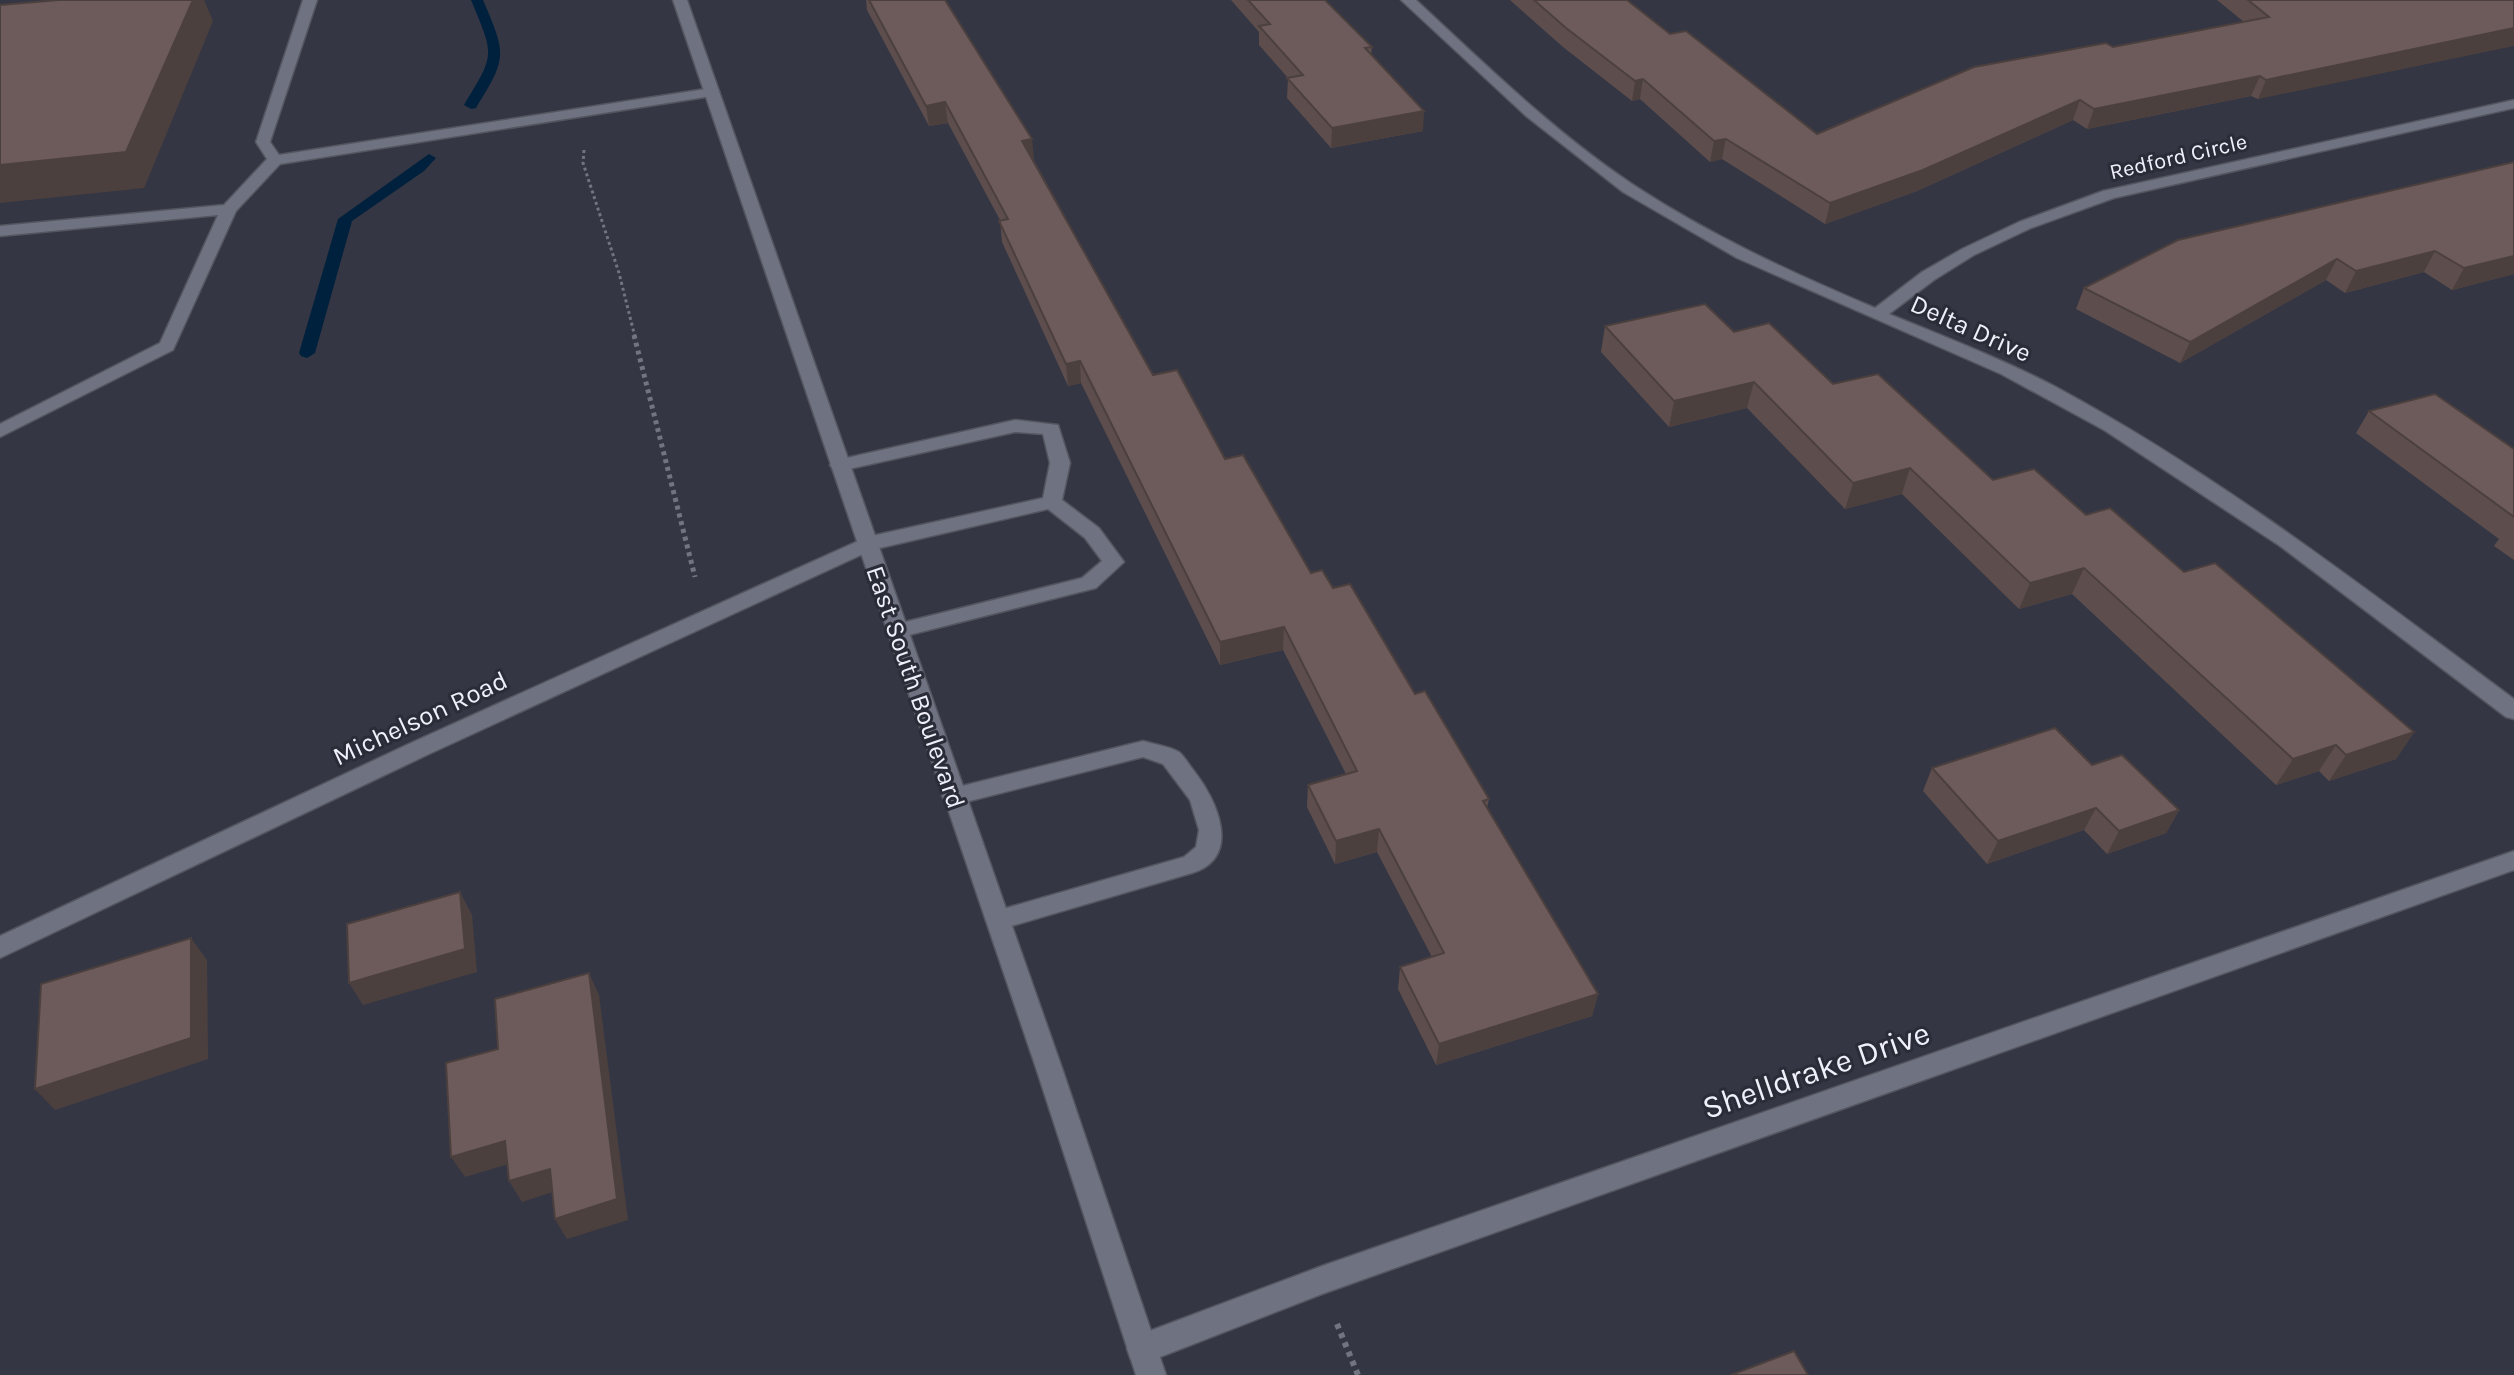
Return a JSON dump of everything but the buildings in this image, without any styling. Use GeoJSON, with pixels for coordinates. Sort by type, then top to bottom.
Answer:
{"type":"FeatureCollection","features":[{"type":"Feature","properties":{"kind":"street"},"geometry":{"type":"LineString","coordinates":[[275,160],[263,142],[310,0]]}},
{"type":"Feature","properties":{"kind":"street","name":"East South Boulevard"},"geometry":{"type":"LineString","coordinates":[[680,0],[998,920],[1147,1362]]}},
{"type":"Feature","properties":{"kind":"street","name":"Delta Drive"},"geometry":{"type":"LineString","coordinates":[[1408,0],[1548,129],[1600,170],[1662,210],[1727,246],[1876,315],[2014,373],[2172,462],[2289,541],[2514,711]]}},
{"type":"Feature","properties":{"kind":"street"},"geometry":{"type":"LineString","coordinates":[[0,431],[167,346],[229,209],[275,160],[712,92]]}},
{"type":"Feature","properties":{"kind":"street","name":"Redford Circle"},"geometry":{"type":"LineString","coordinates":[[1876,315],[1928,276],[1968,252],[2025,225],[2109,194],[2514,104]]}},
{"type":"Feature","properties":{"kind":"street"},"geometry":{"type":"LineString","coordinates":[[0,231],[229,209]]}},
{"type":"Feature","properties":{"kind":"street"},"geometry":{"type":"LineString","coordinates":[[840,465],[1015,426],[1051,429],[1060,463],[1052,502],[1092,533],[1114,562],[1089,583],[897,631]]}},
{"type":"Feature","properties":{"kind":"street","name":"Michelson Road"},"geometry":{"type":"LineString","coordinates":[[0,948],[706,616],[867,544],[1052,502]]}},
{"type":"Feature","properties":{"kind":"street"},"geometry":{"type":"LineString","coordinates":[[954,796],[1143,749],[1171,758],[1201,797],[1211,830],[1207,851],[1192,864],[998,920]]}},
{"type":"Feature","properties":{"kind":"street","name":"Shelldrake Drive"},"geometry":{"type":"LineString","coordinates":[[1147,1362],[1322,1280],[2514,860]]}},
{"type":"Feature","properties":{"kind":"path"},"geometry":{"type":"LineString","coordinates":[[584,114],[583,163],[619,273],[706,616]]}},
{"type":"Feature","properties":{"kind":"path"},"geometry":{"type":"LineString","coordinates":[[1342,1338],[1358,1375]]}},
{"type":"Feature","properties":{"kind":"waterway"},"geometry":{"type":"LineString","coordinates":[[471,105],[495,65],[495,44],[477,0]]}},
{"type":"Feature","properties":{"kind":"waterway"},"geometry":{"type":"LineString","coordinates":[[307,353],[345,219],[429,158]]}}]}
